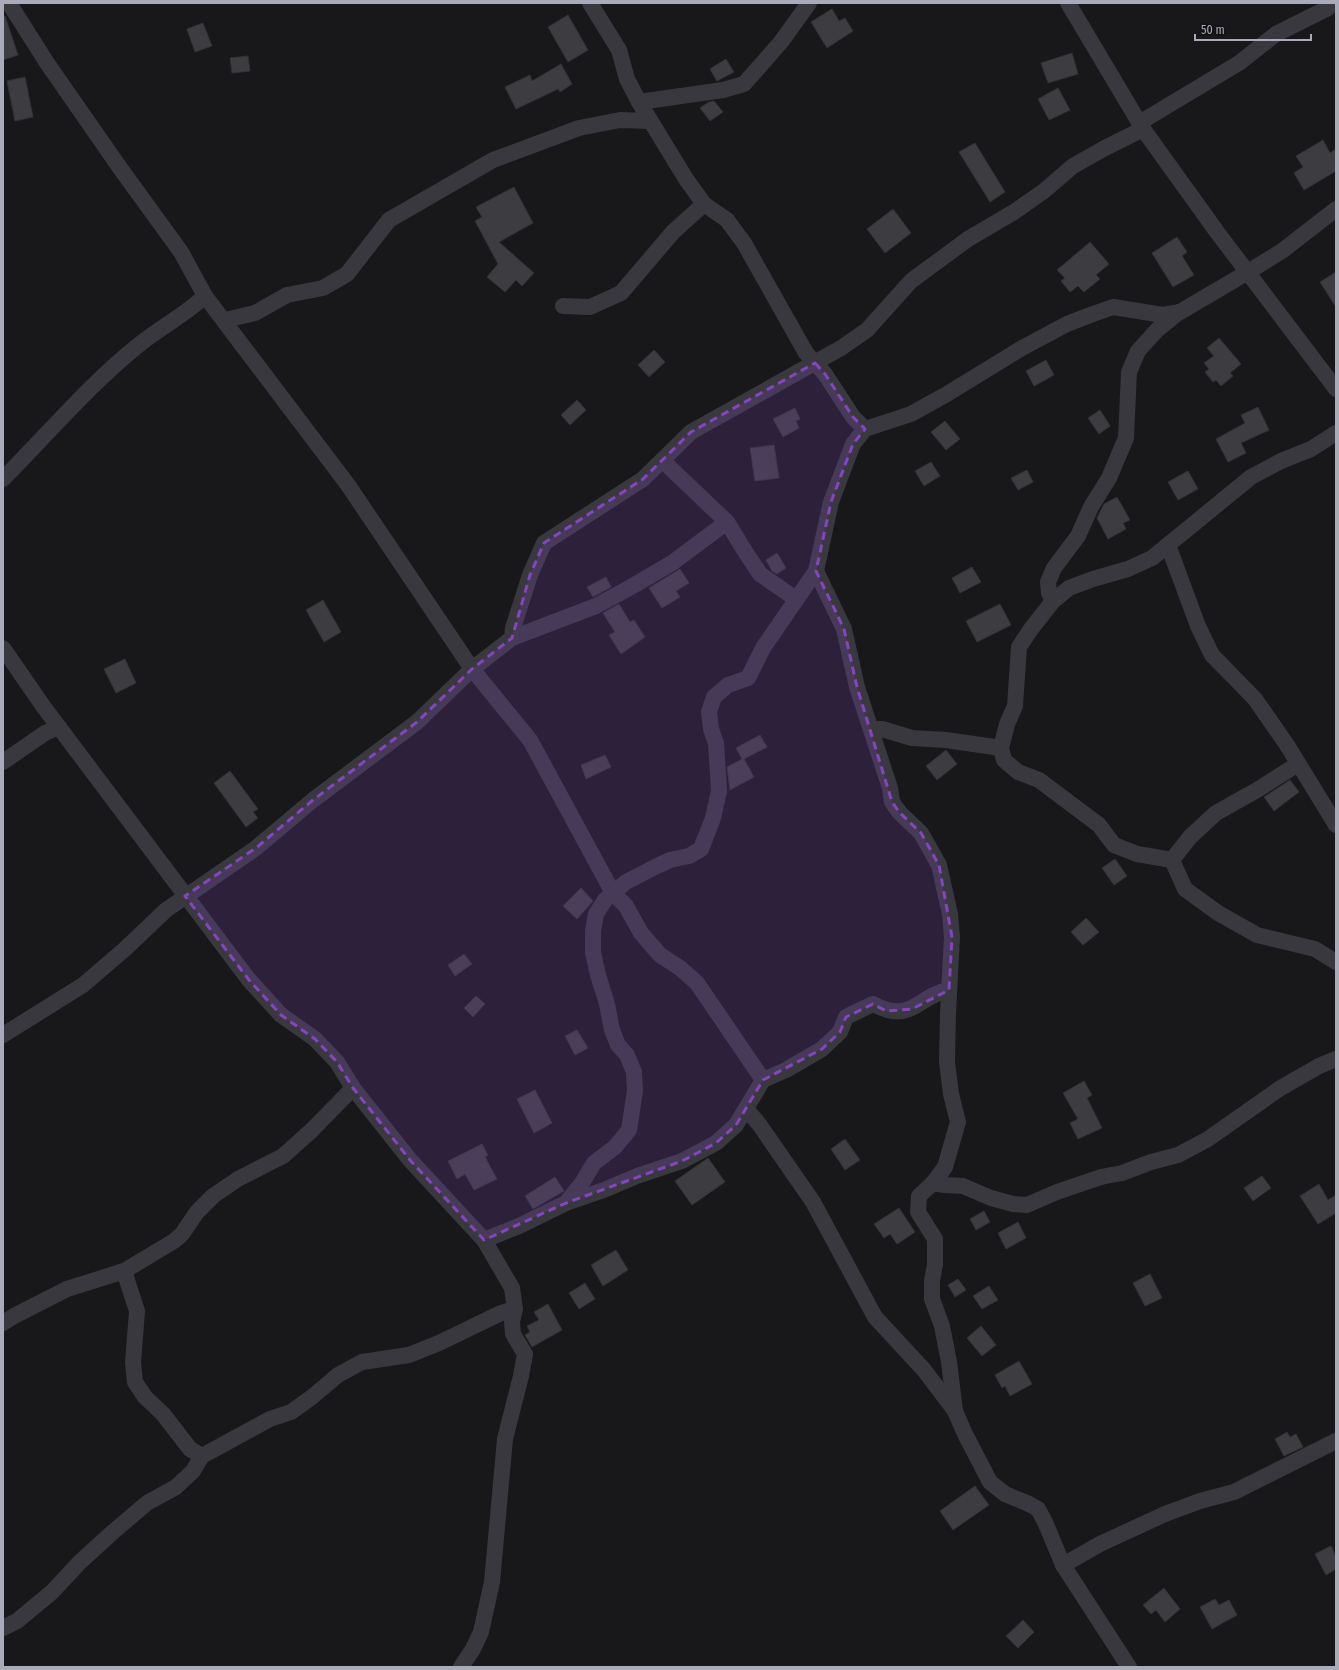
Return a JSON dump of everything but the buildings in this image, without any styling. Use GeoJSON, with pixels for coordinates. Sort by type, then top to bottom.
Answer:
{"type":"FeatureCollection","features":[{"type":"Feature","properties":{"kind":"street"},"geometry":{"type":"LineString","coordinates":[[9,3],[56,76],[124,175],[181,252],[205,296],[225,320],[348,485],[472,669],[530,740],[613,893],[626,906],[641,933],[660,955],[680,968],[697,983],[763,1080]]}},
{"type":"Feature","properties":{"kind":"street"},"geometry":{"type":"LineString","coordinates":[[590,3],[619,50],[627,79],[649,121],[704,204],[727,220],[744,243],[806,353],[825,374],[853,417],[865,429]]}},
{"type":"Feature","properties":{"kind":"street"},"geometry":{"type":"LineString","coordinates":[[639,102],[723,90],[744,84],[781,42],[809,3]]}},
{"type":"Feature","properties":{"kind":"street"},"geometry":{"type":"LineString","coordinates":[[1068,3],[1141,126],[1216,232],[1336,389]]}},
{"type":"Feature","properties":{"kind":"street"},"geometry":{"type":"LineString","coordinates":[[512,638],[513,628],[530,575],[544,543],[643,479],[691,432],[815,363],[868,330],[911,281],[941,257],[1020,208],[1044,191],[1073,166],[1141,126],[1240,63],[1276,34],[1328,8],[1332,3]]}},
{"type":"Feature","properties":{"kind":"street"},"geometry":{"type":"LineString","coordinates":[[225,320],[255,313],[287,294],[323,288],[347,274],[389,220],[493,160],[579,128],[620,120],[649,121]]}},
{"type":"Feature","properties":{"kind":"street"},"geometry":{"type":"LineString","coordinates":[[563,306],[590,307],[621,294],[673,232],[704,204]]}},
{"type":"Feature","properties":{"kind":"street"},"geometry":{"type":"LineString","coordinates":[[1053,601],[1049,594],[1048,582],[1054,568],[1078,536],[1091,507],[1109,478],[1126,438],[1129,372],[1138,351],[1157,330],[1180,312],[1282,251],[1336,209]]}},
{"type":"Feature","properties":{"kind":"street"},"geometry":{"type":"LineString","coordinates":[[3,479],[78,399],[135,347],[195,306],[205,296]]}},
{"type":"Feature","properties":{"kind":"street"},"geometry":{"type":"LineString","coordinates":[[566,1202],[582,1183],[594,1163],[615,1147],[629,1130],[635,1091],[634,1072],[627,1055],[618,1045],[612,1030],[607,1004],[598,976],[592,930],[596,914],[605,900],[626,882],[641,873],[670,860],[690,856],[701,849],[713,818],[720,791],[716,743],[709,712],[714,697],[728,685],[748,678],[763,648],[816,571],[831,502],[853,444],[865,429],[911,414],[947,394],[1022,348],[1067,324],[1114,307],[1163,314],[1180,312]]}},
{"type":"Feature","properties":{"kind":"street"},"geometry":{"type":"LineString","coordinates":[[1172,860],[1137,854],[1114,845],[1098,825],[1039,780],[1018,772],[1004,760],[1001,748],[1007,724],[1015,706],[1019,647],[1053,601],[1075,586],[1128,569],[1152,558],[1251,477],[1281,461],[1311,449],[1336,433]]}},
{"type":"Feature","properties":{"kind":"street"},"geometry":{"type":"LineString","coordinates":[[663,461],[727,522],[760,574],[796,599]]}},
{"type":"Feature","properties":{"kind":"street"},"geometry":{"type":"LineString","coordinates":[[3,1036],[83,985],[125,949],[166,910],[256,848],[313,800],[417,722],[472,669],[512,638],[603,602],[672,563],[727,522]]}},
{"type":"Feature","properties":{"kind":"street"},"geometry":{"type":"LineString","coordinates":[[1168,545],[1198,626],[1212,655],[1255,699],[1336,825]]}},
{"type":"Feature","properties":{"kind":"street"},"geometry":{"type":"LineString","coordinates":[[816,571],[844,629],[857,687],[890,788],[892,802],[900,813],[922,833],[939,865],[950,914],[952,929],[947,1062],[951,1094],[958,1122],[945,1167],[933,1183],[919,1196],[918,1212],[935,1239],[935,1264],[932,1281],[932,1299],[942,1326],[949,1362],[955,1411]]}},
{"type":"Feature","properties":{"kind":"street"},"geometry":{"type":"LineString","coordinates":[[3,648],[42,706],[249,980],[281,1015],[315,1039],[337,1062],[353,1088],[410,1160],[448,1199],[484,1240],[512,1288],[515,1309],[512,1322],[513,1334],[525,1354],[505,1439],[492,1582],[480,1632],[473,1649],[461,1667]]}},
{"type":"Feature","properties":{"kind":"street"},"geometry":{"type":"LineString","coordinates":[[3,762],[45,733],[59,727]]}},
{"type":"Feature","properties":{"kind":"street"},"geometry":{"type":"LineString","coordinates":[[871,729],[882,730],[912,738],[946,740],[1001,748]]}},
{"type":"Feature","properties":{"kind":"street"},"geometry":{"type":"LineString","coordinates":[[1172,860],[1190,837],[1216,813],[1257,790],[1298,764]]}},
{"type":"Feature","properties":{"kind":"street"},"geometry":{"type":"LineString","coordinates":[[1172,860],[1185,890],[1218,913],[1257,935],[1315,949],[1336,962]]}},
{"type":"Feature","properties":{"kind":"street"},"geometry":{"type":"LineString","coordinates":[[484,1240],[519,1226],[566,1202],[604,1190],[637,1176],[682,1161],[716,1143],[736,1125],[763,1080],[786,1070],[822,1049],[840,1032],[846,1017],[873,1004],[886,1011],[912,1009],[942,991],[949,990]]}},
{"type":"Feature","properties":{"kind":"street"},"geometry":{"type":"LineString","coordinates":[[933,1183],[964,1186],[991,1198],[1027,1206],[1057,1192],[1101,1177],[1122,1173],[1151,1162],[1178,1155],[1208,1139],[1280,1089],[1319,1066],[1336,1059]]}},
{"type":"Feature","properties":{"kind":"street"},"geometry":{"type":"LineString","coordinates":[[3,1323],[67,1289],[100,1280],[124,1271],[174,1241],[182,1234],[197,1212],[213,1196],[238,1179],[283,1156],[312,1130],[353,1088]]}},
{"type":"Feature","properties":{"kind":"street"},"geometry":{"type":"LineString","coordinates":[[746,1109],[768,1136],[813,1202],[875,1316],[924,1370],[955,1411],[965,1434],[990,1482],[1005,1494],[1029,1504],[1038,1510],[1045,1522],[1063,1565],[1129,1667]]}},
{"type":"Feature","properties":{"kind":"street"},"geometry":{"type":"LineString","coordinates":[[124,1271],[137,1311],[134,1363],[135,1382],[145,1397],[163,1414],[190,1449],[202,1456]]}},
{"type":"Feature","properties":{"kind":"street"},"geometry":{"type":"LineString","coordinates":[[3,1628],[17,1621],[52,1592],[86,1557],[147,1503],[176,1487],[193,1471],[202,1456],[270,1419],[291,1412],[312,1397],[338,1375],[362,1362],[409,1355],[440,1343],[501,1313],[515,1309]]}},
{"type":"Feature","properties":{"kind":"street"},"geometry":{"type":"LineString","coordinates":[[1063,1565],[1100,1544],[1165,1514],[1200,1501],[1234,1492],[1336,1441]]}},
{"type":"Feature","properties":{"kind":"highlighted area"},"geometry":{"type":"Polygon","coordinates":[[[815,363],[825,374],[853,417],[865,429],[853,444],[831,502],[816,571],[844,629],[857,687],[892,802],[900,813],[921,833],[939,865],[952,937],[949,990],[912,1009],[886,1011],[873,1004],[846,1017],[840,1032],[822,1049],[763,1080],[736,1125],[716,1143],[682,1161],[566,1203],[484,1240],[410,1160],[353,1088],[337,1062],[315,1039],[281,1015],[249,980],[185,896],[256,848],[313,800],[417,722],[472,669],[512,638],[530,575],[544,543],[643,479],[691,432],[815,363]]]}}]}
